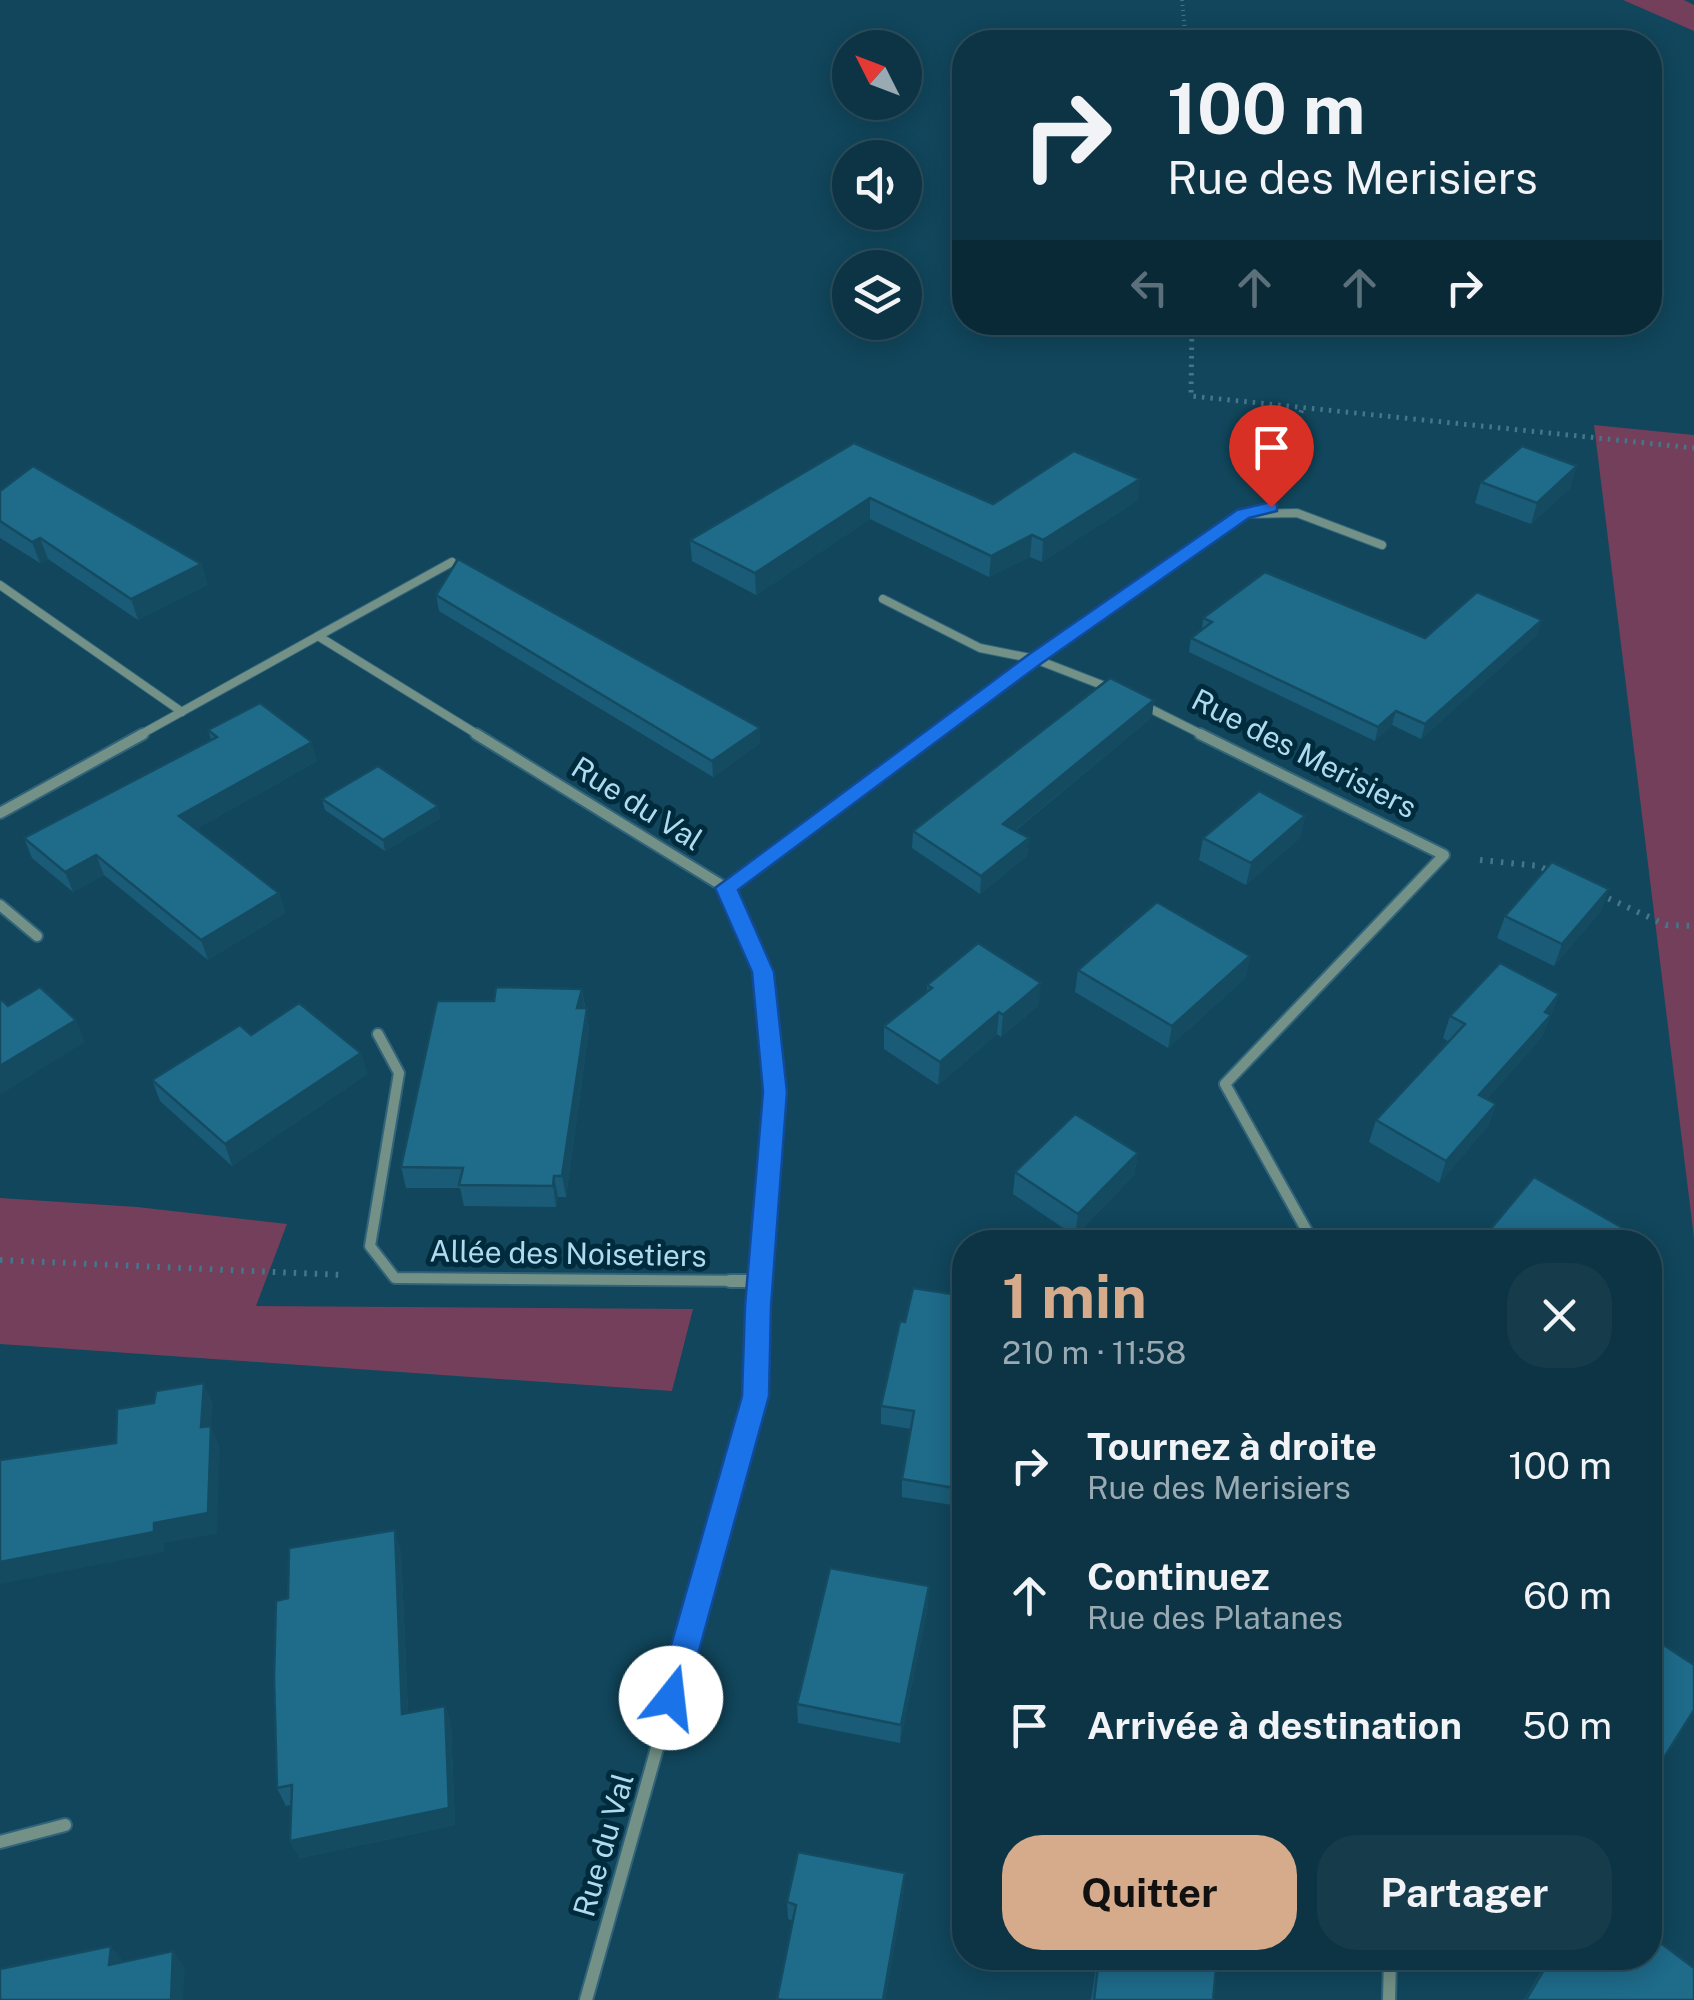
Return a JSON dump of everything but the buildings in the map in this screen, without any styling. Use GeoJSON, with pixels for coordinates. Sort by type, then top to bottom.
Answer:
{"type":"FeatureCollection","features":[{"type":"Feature","properties":{"kind":"street"},"geometry":{"type":"LineString","coordinates":[[726,888],[1035,659],[1243,514],[1271,507],[1310,515],[1382,545]]}},
{"type":"Feature","properties":{"kind":"street"},"geometry":{"type":"LineString","coordinates":[[0,813],[452,562]]}},
{"type":"Feature","properties":{"kind":"street"},"geometry":{"type":"LineString","coordinates":[[0,585],[182,712]]}},
{"type":"Feature","properties":{"kind":"street","name":"Rue des Merisiers"},"geometry":{"type":"LineString","coordinates":[[883,599],[980,648],[1035,659],[1092,679],[1444,856]]}},
{"type":"Feature","properties":{"kind":"street","name":"Rue du Val"},"geometry":{"type":"LineString","coordinates":[[318,636],[726,888],[763,972],[775,1092],[760,1281],[756,1396],[586,2000]]}},
{"type":"Feature","properties":{"kind":"street"},"geometry":{"type":"LineString","coordinates":[[1306,1230],[1225,1084],[1444,856]]}},
{"type":"Feature","properties":{"kind":"street"},"geometry":{"type":"LineString","coordinates":[[0,905],[37,936]]}},
{"type":"Feature","properties":{"kind":"street","name":"Allée des Noisetiers"},"geometry":{"type":"LineString","coordinates":[[378,1034],[399,1073],[370,1246],[395,1278],[760,1281]]}},
{"type":"Feature","properties":{"kind":"street"},"geometry":{"type":"LineString","coordinates":[[0,1842],[65,1825]]}},
{"type":"Feature","properties":{"kind":"street"},"geometry":{"type":"LineString","coordinates":[[1390,1970],[1390,2000]]}},
{"type":"Feature","properties":{"kind":"path"},"geometry":{"type":"LineString","coordinates":[[1182,0],[1185,30]]}},
{"type":"Feature","properties":{"kind":"path"},"geometry":{"type":"LineString","coordinates":[[1192,335],[1192,396],[1694,448]]}},
{"type":"Feature","properties":{"kind":"path"},"geometry":{"type":"LineString","coordinates":[[1271,507],[1302,409]]}},
{"type":"Feature","properties":{"kind":"path"},"geometry":{"type":"LineString","coordinates":[[1444,856],[1540,866],[1558,875]]}},
{"type":"Feature","properties":{"kind":"path"},"geometry":{"type":"LineString","coordinates":[[1594,892],[1666,925],[1694,926]]}},
{"type":"Feature","properties":{"kind":"path"},"geometry":{"type":"LineString","coordinates":[[0,1260],[395,1278]]}},
{"type":"Feature","properties":{"kind":"shaded area"},"geometry":{"type":"Polygon","coordinates":[[[1623,0],[1684,0],[1694,5],[1694,31],[1623,0]]]}},
{"type":"Feature","properties":{"kind":"shaded area"},"geometry":{"type":"Polygon","coordinates":[[[1594,425],[1694,435],[1694,1238],[1594,425]]]}},
{"type":"Feature","properties":{"kind":"shaded area"},"geometry":{"type":"Polygon","coordinates":[[[0,1198],[137,1207],[287,1224],[256,1306],[693,1309],[672,1391],[0,1344],[0,1198]]]}},
{"type":"Feature","properties":{"kind":"route"},"geometry":{"type":"LineString","coordinates":[[671,1698],[756,1396],[758,1306],[775,1092],[763,972],[726,888],[1035,659],[1243,514],[1271,507]]}}]}
